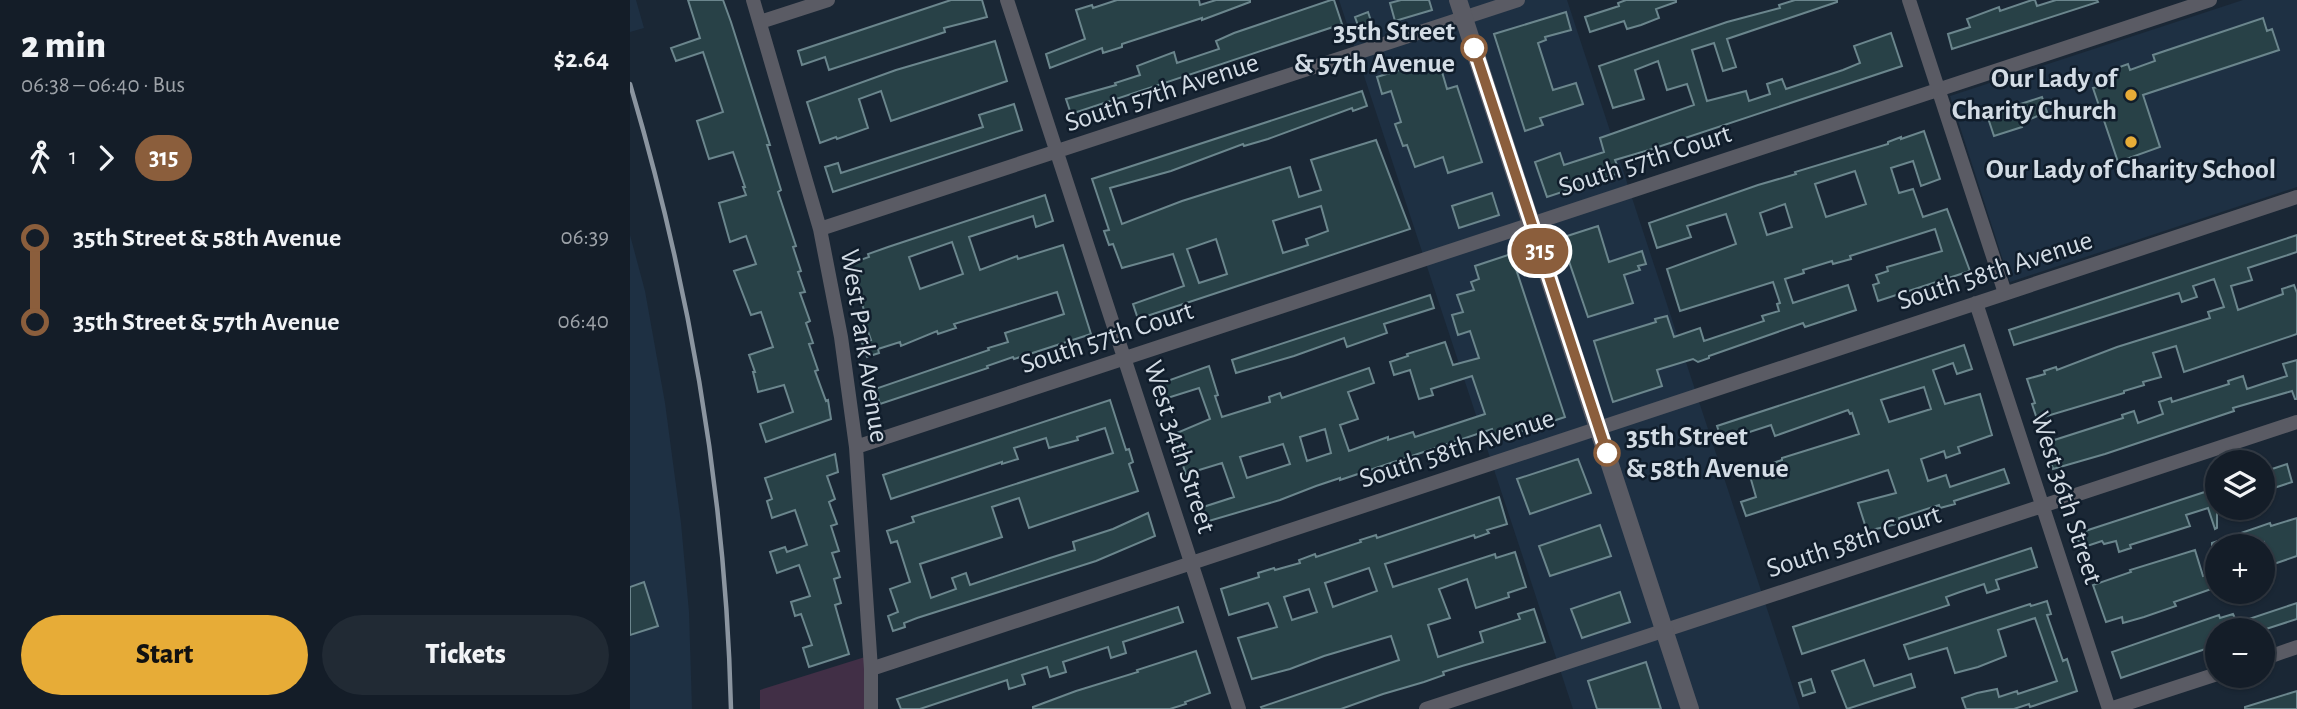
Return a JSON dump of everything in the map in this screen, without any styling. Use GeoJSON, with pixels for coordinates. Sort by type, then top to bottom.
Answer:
{"type":"FeatureCollection","features":[{"type":"Feature","properties":{"kind":"street","name":"West Park Avenue"},"geometry":{"type":"LineString","coordinates":[[753,0],[820,229],[841,337],[856,447],[871,669],[871,709]]}},
{"type":"Feature","properties":{"kind":"street"},"geometry":{"type":"LineString","coordinates":[[760,22],[828,0]]}},
{"type":"Feature","properties":{"kind":"street","name":"West 34th Street"},"geometry":{"type":"LineString","coordinates":[[1007,0],[1239,709]]}},
{"type":"Feature","properties":{"kind":"street"},"geometry":{"type":"LineString","coordinates":[[1458,0],[1690,709]]}},
{"type":"Feature","properties":{"kind":"street","name":"South 57th Avenue"},"geometry":{"type":"LineString","coordinates":[[820,229],[1518,0]]}},
{"type":"Feature","properties":{"kind":"street"},"geometry":{"type":"LineString","coordinates":[[1909,0],[2005,293]]}},
{"type":"Feature","properties":{"kind":"street","name":"South 57th Court"},"geometry":{"type":"LineString","coordinates":[[856,447],[2210,0]]}},
{"type":"Feature","properties":{"kind":"street","name":"South 58th Avenue"},"geometry":{"type":"LineString","coordinates":[[871,669],[2297,197]]}},
{"type":"Feature","properties":{"kind":"street","name":"West 36th Street"},"geometry":{"type":"LineString","coordinates":[[1976,303],[2110,709]]}},
{"type":"Feature","properties":{"kind":"street","name":"South 58th Court"},"geometry":{"type":"LineString","coordinates":[[1426,709],[2297,422]]}},
{"type":"Feature","properties":{"kind":"street"},"geometry":{"type":"LineString","coordinates":[[2275,655],[2297,647]]}},
{"type":"Feature","properties":{"kind":"street"},"geometry":{"type":"LineString","coordinates":[[2110,709],[2205,678]]}},
{"type":"Feature","properties":{"kind":"shaded area"},"geometry":{"type":"Polygon","coordinates":[[[630,0],[636,0],[644,28],[630,32],[630,0]]]}},
{"type":"Feature","properties":{"kind":"shaded area"},"geometry":{"type":"Polygon","coordinates":[[[1339,0],[1567,0],[1800,709],[1573,709],[1339,0]]]}},
{"type":"Feature","properties":{"kind":"shaded area","name":"Our Lady of Charity School"},"geometry":{"type":"Polygon","coordinates":[[[2243,0],[2297,0],[2297,187],[2010,282],[1950,96],[2243,0]]]}},
{"type":"Feature","properties":{"kind":"shaded area"},"geometry":{"type":"Polygon","coordinates":[[[630,235],[645,291],[665,403],[681,523],[689,612],[692,709],[630,709],[630,235]]]}},
{"type":"Feature","properties":{"kind":"shaded area"},"geometry":{"type":"Polygon","coordinates":[[[865,657],[866,709],[760,709],[760,690],[865,657]]]}},
{"type":"Feature","properties":{"kind":"building"},"geometry":{"type":"Polygon","coordinates":[[[688,0],[723,0],[731,22],[770,145],[767,145],[781,190],[778,192],[796,246],[793,247],[805,292],[800,293],[810,321],[806,323],[813,343],[809,344],[818,370],[815,371],[826,401],[828,400],[831,419],[766,442],[760,424],[793,412],[784,385],[758,392],[749,355],[773,347],[761,312],[751,315],[734,271],[756,264],[746,236],[730,242],[719,203],[746,195],[745,187],[733,152],[709,159],[697,121],[723,112],[703,52],[676,61],[671,48],[700,38],[688,0]]]}},
{"type":"Feature","properties":{"kind":"building"},"geometry":{"type":"Polygon","coordinates":[[[951,0],[982,0],[987,17],[944,28],[945,32],[829,70],[825,57],[802,65],[798,51],[951,0]]]}},
{"type":"Feature","properties":{"kind":"building"},"geometry":{"type":"Polygon","coordinates":[[[1117,0],[1199,0],[1200,5],[1216,0],[1250,2],[1202,20],[1122,44],[1122,47],[1103,53],[1102,48],[1050,68],[1046,54],[1085,39],[1076,10],[1117,0]]]}},
{"type":"Feature","properties":{"kind":"building"},"geometry":{"type":"Polygon","coordinates":[[[1334,0],[1342,24],[1071,114],[1066,99],[1116,85],[1115,83],[1140,75],[1137,66],[1174,52],[1177,63],[1219,49],[1216,41],[1234,33],[1334,0]]]}},
{"type":"Feature","properties":{"kind":"building"},"geometry":{"type":"Polygon","coordinates":[[[1401,0],[1429,0],[1432,10],[1395,21],[1390,3],[1401,0]]]}},
{"type":"Feature","properties":{"kind":"building"},"geometry":{"type":"Polygon","coordinates":[[[1626,0],[1676,2],[1656,9],[1659,18],[1641,25],[1627,29],[1624,21],[1590,32],[1585,17],[1619,6],[1618,3],[1626,0]]]}},
{"type":"Feature","properties":{"kind":"building"},"geometry":{"type":"Polygon","coordinates":[[[1795,0],[1837,2],[1727,39],[1736,67],[1723,71],[1714,43],[1692,50],[1707,101],[1746,91],[1749,101],[1770,94],[1767,84],[1782,79],[1786,89],[1843,70],[1860,63],[1854,46],[1891,33],[1902,66],[1615,160],[1620,173],[1547,197],[1535,162],[1560,153],[1564,165],[1604,152],[1600,138],[1694,105],[1687,84],[1667,90],[1658,61],[1635,70],[1644,99],[1613,108],[1599,66],[1727,22],[1780,8],[1779,5],[1795,0]]]}},
{"type":"Feature","properties":{"kind":"building"},"geometry":{"type":"Polygon","coordinates":[[[2035,0],[2037,6],[2056,0],[2098,2],[1952,49],[1948,34],[1970,27],[1967,19],[1999,7],[2000,11],[2035,0]]]}},
{"type":"Feature","properties":{"kind":"building"},"geometry":{"type":"Polygon","coordinates":[[[1368,12],[1373,27],[1360,31],[1355,17],[1368,12]]]}},
{"type":"Feature","properties":{"kind":"building"},"geometry":{"type":"Polygon","coordinates":[[[1566,12],[1571,30],[1545,37],[1546,40],[1538,43],[1553,90],[1576,83],[1583,104],[1540,118],[1543,125],[1525,131],[1494,34],[1566,12]]]}},
{"type":"Feature","properties":{"kind":"building"},"geometry":{"type":"Polygon","coordinates":[[[2263,18],[2267,31],[2272,29],[2279,50],[2143,95],[2160,147],[2118,162],[2093,88],[2102,86],[2099,78],[2116,73],[2114,69],[2128,64],[2130,70],[2155,61],[2153,55],[2263,18]]]}},
{"type":"Feature","properties":{"kind":"building"},"geometry":{"type":"Polygon","coordinates":[[[995,41],[1007,81],[891,121],[881,91],[859,99],[868,128],[820,143],[807,102],[896,70],[995,41]]]}},
{"type":"Feature","properties":{"kind":"building"},"geometry":{"type":"Polygon","coordinates":[[[1438,58],[1447,89],[1457,86],[1482,162],[1448,173],[1443,157],[1415,167],[1395,124],[1401,122],[1391,91],[1382,94],[1377,77],[1438,58]]]}},
{"type":"Feature","properties":{"kind":"building"},"geometry":{"type":"Polygon","coordinates":[[[1362,91],[1367,106],[1353,111],[1352,108],[1268,139],[1244,146],[1243,144],[1171,171],[1110,188],[1122,224],[1182,201],[1290,167],[1299,197],[1321,190],[1311,160],[1376,140],[1410,229],[1138,319],[1133,304],[1184,286],[1173,254],[1122,268],[1113,244],[1109,245],[1104,231],[1109,230],[1092,179],[1362,91]],[[1321,206],[1273,221],[1283,253],[1308,245],[1306,239],[1328,231],[1321,206]],[[1216,239],[1187,249],[1199,283],[1227,274],[1216,239]]]}},
{"type":"Feature","properties":{"kind":"building"},"geometry":{"type":"Polygon","coordinates":[[[2042,97],[2047,112],[2021,123],[2022,127],[1994,136],[1987,115],[2042,97]]]}},
{"type":"Feature","properties":{"kind":"building"},"geometry":{"type":"Polygon","coordinates":[[[1014,104],[1022,130],[833,192],[825,167],[838,163],[841,173],[983,127],[979,115],[1014,104]]]}},
{"type":"Feature","properties":{"kind":"building"},"geometry":{"type":"Polygon","coordinates":[[[1924,131],[1940,179],[1921,186],[1913,161],[1891,168],[1899,193],[1913,189],[1923,217],[1947,209],[1970,271],[1878,301],[1873,285],[1879,283],[1876,275],[1888,271],[1887,267],[1942,251],[1935,229],[1850,256],[1851,259],[1833,264],[1832,261],[1803,270],[1804,273],[1785,279],[1793,303],[1848,285],[1856,310],[1805,327],[1803,323],[1698,362],[1693,359],[1657,370],[1662,386],[1613,402],[1594,341],[1656,322],[1655,319],[1667,316],[1674,337],[1700,328],[1704,341],[1764,321],[1762,316],[1779,311],[1777,304],[1780,303],[1773,282],[1680,311],[1667,269],[1736,244],[1726,214],[1687,226],[1691,237],[1657,248],[1649,223],[1796,174],[1795,172],[1924,131]],[[1855,171],[1815,184],[1826,217],[1866,204],[1855,171]],[[1785,204],[1760,213],[1767,235],[1792,227],[1785,204]]]}},
{"type":"Feature","properties":{"kind":"building"},"geometry":{"type":"Polygon","coordinates":[[[1492,193],[1499,215],[1459,228],[1452,206],[1492,193]]]}},
{"type":"Feature","properties":{"kind":"building"},"geometry":{"type":"Polygon","coordinates":[[[1045,195],[1053,221],[1036,227],[1033,216],[969,237],[980,270],[1017,256],[1018,259],[1063,245],[1091,334],[1014,359],[1013,357],[880,404],[875,389],[989,350],[988,348],[1008,342],[1005,333],[1064,314],[1057,292],[954,324],[956,328],[938,334],[937,331],[901,346],[900,342],[878,349],[879,353],[867,357],[862,343],[871,340],[849,264],[869,257],[868,254],[1045,195]],[[952,242],[909,257],[920,289],[963,274],[952,242]]]}},
{"type":"Feature","properties":{"kind":"building"},"geometry":{"type":"Polygon","coordinates":[[[1598,226],[1609,262],[1642,251],[1646,264],[1638,266],[1640,270],[1624,275],[1633,303],[1588,317],[1561,238],[1598,226]]]}},
{"type":"Feature","properties":{"kind":"building"},"geometry":{"type":"Polygon","coordinates":[[[2297,235],[2297,252],[2248,268],[2252,280],[2231,286],[2238,310],[2283,294],[2282,289],[2294,285],[2297,293],[2297,334],[2184,372],[2176,346],[2153,353],[2161,377],[2143,382],[2144,385],[2124,393],[2037,419],[2027,379],[2045,374],[2044,371],[2056,367],[2057,370],[2117,347],[2210,318],[2208,312],[2224,307],[2214,279],[2193,286],[2197,297],[2182,302],[2179,293],[2014,345],[2009,330],[2297,235]]]}},
{"type":"Feature","properties":{"kind":"building"},"geometry":{"type":"Polygon","coordinates":[[[1511,254],[1565,417],[1495,440],[1492,429],[1280,500],[1202,523],[1197,509],[1234,497],[1222,463],[1186,474],[1172,435],[1210,419],[1199,388],[1161,400],[1156,385],[1209,366],[1222,417],[1270,402],[1269,397],[1280,393],[1282,398],[1369,368],[1374,383],[1348,392],[1358,419],[1340,425],[1349,451],[1388,437],[1388,440],[1413,432],[1415,437],[1485,414],[1472,376],[1431,389],[1433,395],[1419,399],[1410,370],[1394,375],[1390,362],[1445,342],[1453,365],[1479,358],[1470,331],[1458,335],[1452,315],[1463,312],[1457,295],[1474,290],[1471,282],[1479,279],[1475,266],[1511,254]],[[1325,429],[1300,437],[1307,461],[1331,453],[1325,429]],[[1283,444],[1240,457],[1247,478],[1290,464],[1283,444]]]}},
{"type":"Feature","properties":{"kind":"building"},"geometry":{"type":"Polygon","coordinates":[[[1430,295],[1434,308],[1384,324],[1387,333],[1347,347],[1344,338],[1236,373],[1232,360],[1430,295]]]}},
{"type":"Feature","properties":{"kind":"building"},"geometry":{"type":"Polygon","coordinates":[[[1964,345],[1972,369],[1957,374],[1953,363],[1933,370],[1945,404],[1980,394],[1992,435],[1958,447],[1960,453],[1946,458],[1944,451],[1921,459],[1928,481],[1946,475],[1950,487],[2004,469],[2009,483],[1954,501],[1955,504],[1940,508],[1939,505],[1899,518],[1901,523],[1867,531],[1858,503],[1896,493],[1888,470],[1746,516],[1741,502],[1756,497],[1748,469],[1859,434],[1852,413],[1848,410],[1775,436],[1771,425],[1722,441],[1717,426],[1964,345]],[[1924,387],[1881,400],[1889,422],[1931,409],[1924,387]]]}},
{"type":"Feature","properties":{"kind":"building"},"geometry":{"type":"Polygon","coordinates":[[[2297,360],[2297,399],[2292,391],[2233,408],[2234,411],[2053,469],[2045,443],[2123,418],[2122,415],[2134,411],[2138,423],[2163,414],[2159,402],[2171,398],[2172,402],[2229,384],[2228,381],[2243,376],[2247,389],[2287,376],[2283,364],[2297,360]]]}},
{"type":"Feature","properties":{"kind":"building"},"geometry":{"type":"Polygon","coordinates":[[[1110,400],[1126,450],[1129,449],[1133,462],[1129,464],[1138,491],[1029,528],[1019,498],[992,507],[1002,537],[920,564],[931,598],[956,589],[952,578],[966,573],[970,585],[1075,550],[1073,542],[1113,529],[1148,513],[1155,536],[1096,561],[917,618],[904,623],[905,627],[893,631],[888,616],[898,612],[890,589],[910,582],[897,541],[891,543],[887,531],[914,522],[912,517],[1113,453],[1105,428],[1077,437],[1078,440],[1049,448],[1046,438],[1014,448],[1018,459],[891,499],[883,475],[1110,400]]]}},
{"type":"Feature","properties":{"kind":"building"},"geometry":{"type":"Polygon","coordinates":[[[835,454],[838,472],[827,476],[835,499],[829,502],[837,524],[831,526],[839,551],[832,553],[840,577],[834,579],[841,603],[835,605],[849,654],[809,667],[803,648],[812,645],[801,614],[795,616],[791,602],[810,596],[799,565],[777,573],[770,552],[785,547],[787,552],[807,545],[795,510],[772,518],[767,501],[772,499],[765,478],[835,454]]]}},
{"type":"Feature","properties":{"kind":"building"},"geometry":{"type":"Polygon","coordinates":[[[1578,459],[1591,493],[1530,514],[1517,479],[1578,459]]]}},
{"type":"Feature","properties":{"kind":"building"},"geometry":{"type":"Polygon","coordinates":[[[2287,464],[2292,482],[2275,488],[2275,468],[2287,464]]]}},
{"type":"Feature","properties":{"kind":"building"},"geometry":{"type":"Polygon","coordinates":[[[2205,492],[2205,509],[2186,515],[2190,526],[2130,545],[2131,548],[2119,552],[2116,541],[2104,544],[2102,541],[2081,548],[2076,534],[2205,492]]]}},
{"type":"Feature","properties":{"kind":"building"},"geometry":{"type":"Polygon","coordinates":[[[1499,497],[1507,524],[1487,530],[1489,533],[1475,538],[1474,535],[1385,564],[1393,587],[1495,554],[1496,558],[1515,552],[1526,587],[1508,593],[1509,597],[1476,608],[1467,579],[1439,589],[1450,618],[1428,625],[1438,657],[1483,642],[1480,632],[1520,619],[1518,614],[1534,609],[1545,642],[1443,672],[1444,675],[1341,709],[1262,709],[1261,707],[1399,660],[1391,636],[1252,679],[1238,638],[1277,627],[1268,603],[1229,615],[1221,589],[1259,577],[1258,573],[1300,563],[1299,560],[1315,554],[1316,557],[1376,535],[1377,538],[1499,497]],[[1369,568],[1325,583],[1333,607],[1377,591],[1369,568]],[[1309,589],[1284,597],[1292,620],[1317,612],[1309,589]]]}},
{"type":"Feature","properties":{"kind":"building"},"geometry":{"type":"Polygon","coordinates":[[[2297,518],[2297,556],[2275,564],[2275,534],[2238,534],[2270,523],[2271,526],[2297,518]]]}},
{"type":"Feature","properties":{"kind":"building"},"geometry":{"type":"Polygon","coordinates":[[[1600,525],[1611,556],[1550,576],[1539,546],[1600,525]]]}},
{"type":"Feature","properties":{"kind":"building"},"geometry":{"type":"Polygon","coordinates":[[[2031,548],[2037,567],[1996,580],[1999,589],[1987,593],[1984,584],[1946,597],[1949,605],[1802,654],[1793,627],[2031,548]]]}},
{"type":"Feature","properties":{"kind":"building"},"geometry":{"type":"Polygon","coordinates":[[[2195,550],[2203,576],[2205,575],[2205,591],[2174,602],[2176,606],[2144,617],[2123,623],[2122,617],[2106,622],[2093,585],[2131,572],[2130,570],[2195,550]]]}},
{"type":"Feature","properties":{"kind":"building"},"geometry":{"type":"Polygon","coordinates":[[[644,582],[658,626],[630,635],[630,587],[644,582]]]}},
{"type":"Feature","properties":{"kind":"building"},"geometry":{"type":"Polygon","coordinates":[[[1620,592],[1630,622],[1582,638],[1571,609],[1620,592]]]}},
{"type":"Feature","properties":{"kind":"building"},"geometry":{"type":"Polygon","coordinates":[[[2047,601],[2051,614],[2047,615],[2063,661],[2067,659],[2077,691],[2030,707],[2029,704],[2014,709],[1966,709],[1962,698],[1977,693],[1997,689],[1999,697],[2017,691],[2018,694],[2057,681],[2035,618],[1998,630],[2006,656],[1978,667],[1955,673],[1947,648],[1909,659],[1904,645],[2030,604],[2031,606],[2047,601]]]}},
{"type":"Feature","properties":{"kind":"building"},"geometry":{"type":"Polygon","coordinates":[[[2297,603],[2297,619],[2275,626],[2275,618],[2252,618],[2297,603]]]}},
{"type":"Feature","properties":{"kind":"building"},"geometry":{"type":"Polygon","coordinates":[[[1178,607],[1183,622],[1123,642],[1126,653],[1111,658],[1108,647],[1063,662],[1066,672],[1050,677],[1047,667],[1022,675],[1025,684],[1009,689],[1007,680],[920,709],[901,709],[897,699],[1178,607]]]}},
{"type":"Feature","properties":{"kind":"building"},"geometry":{"type":"Polygon","coordinates":[[[2205,620],[2205,649],[2121,678],[2112,652],[2205,620]]]}},
{"type":"Feature","properties":{"kind":"building"},"geometry":{"type":"Polygon","coordinates":[[[1196,651],[1210,693],[1185,702],[1186,704],[1170,709],[1033,709],[1076,691],[1196,651]]]}},
{"type":"Feature","properties":{"kind":"building"},"geometry":{"type":"Polygon","coordinates":[[[1864,660],[1874,686],[1911,674],[1915,687],[1847,709],[1832,671],[1864,660]]]}},
{"type":"Feature","properties":{"kind":"building"},"geometry":{"type":"Polygon","coordinates":[[[1646,662],[1661,709],[1597,709],[1588,681],[1646,662]]]}},
{"type":"Feature","properties":{"kind":"building"},"geometry":{"type":"Polygon","coordinates":[[[1811,679],[1815,692],[1803,696],[1799,683],[1811,679]]]}},
{"type":"Feature","properties":{"kind":"building"},"geometry":{"type":"Polygon","coordinates":[[[2297,691],[2297,709],[2245,709],[2245,707],[2297,691]]]}},
{"type":"Feature","properties":{"kind":"railway"},"geometry":{"type":"LineString","coordinates":[[630,84],[670,238],[701,394],[722,551],[731,709]]}},
{"type":"Feature","properties":{"kind":"bus line","name":"315"},"geometry":{"type":"LineString","coordinates":[[1474,48],[1607,453]]}},
{"type":"Feature","properties":{"kind":"place","name":"35th Street & 57th Avenue"},"geometry":{"type":"Point","coordinates":[1474,48]}},
{"type":"Feature","properties":{"kind":"place","name":"Our Lady of Charity Church"},"geometry":{"type":"Point","coordinates":[2131,95]}},
{"type":"Feature","properties":{"kind":"place","name":"Our Lady of Charity School"},"geometry":{"type":"Point","coordinates":[2131,142]}},
{"type":"Feature","properties":{"kind":"place","name":"35th Street & 58th Avenue"},"geometry":{"type":"Point","coordinates":[1607,453]}}]}
